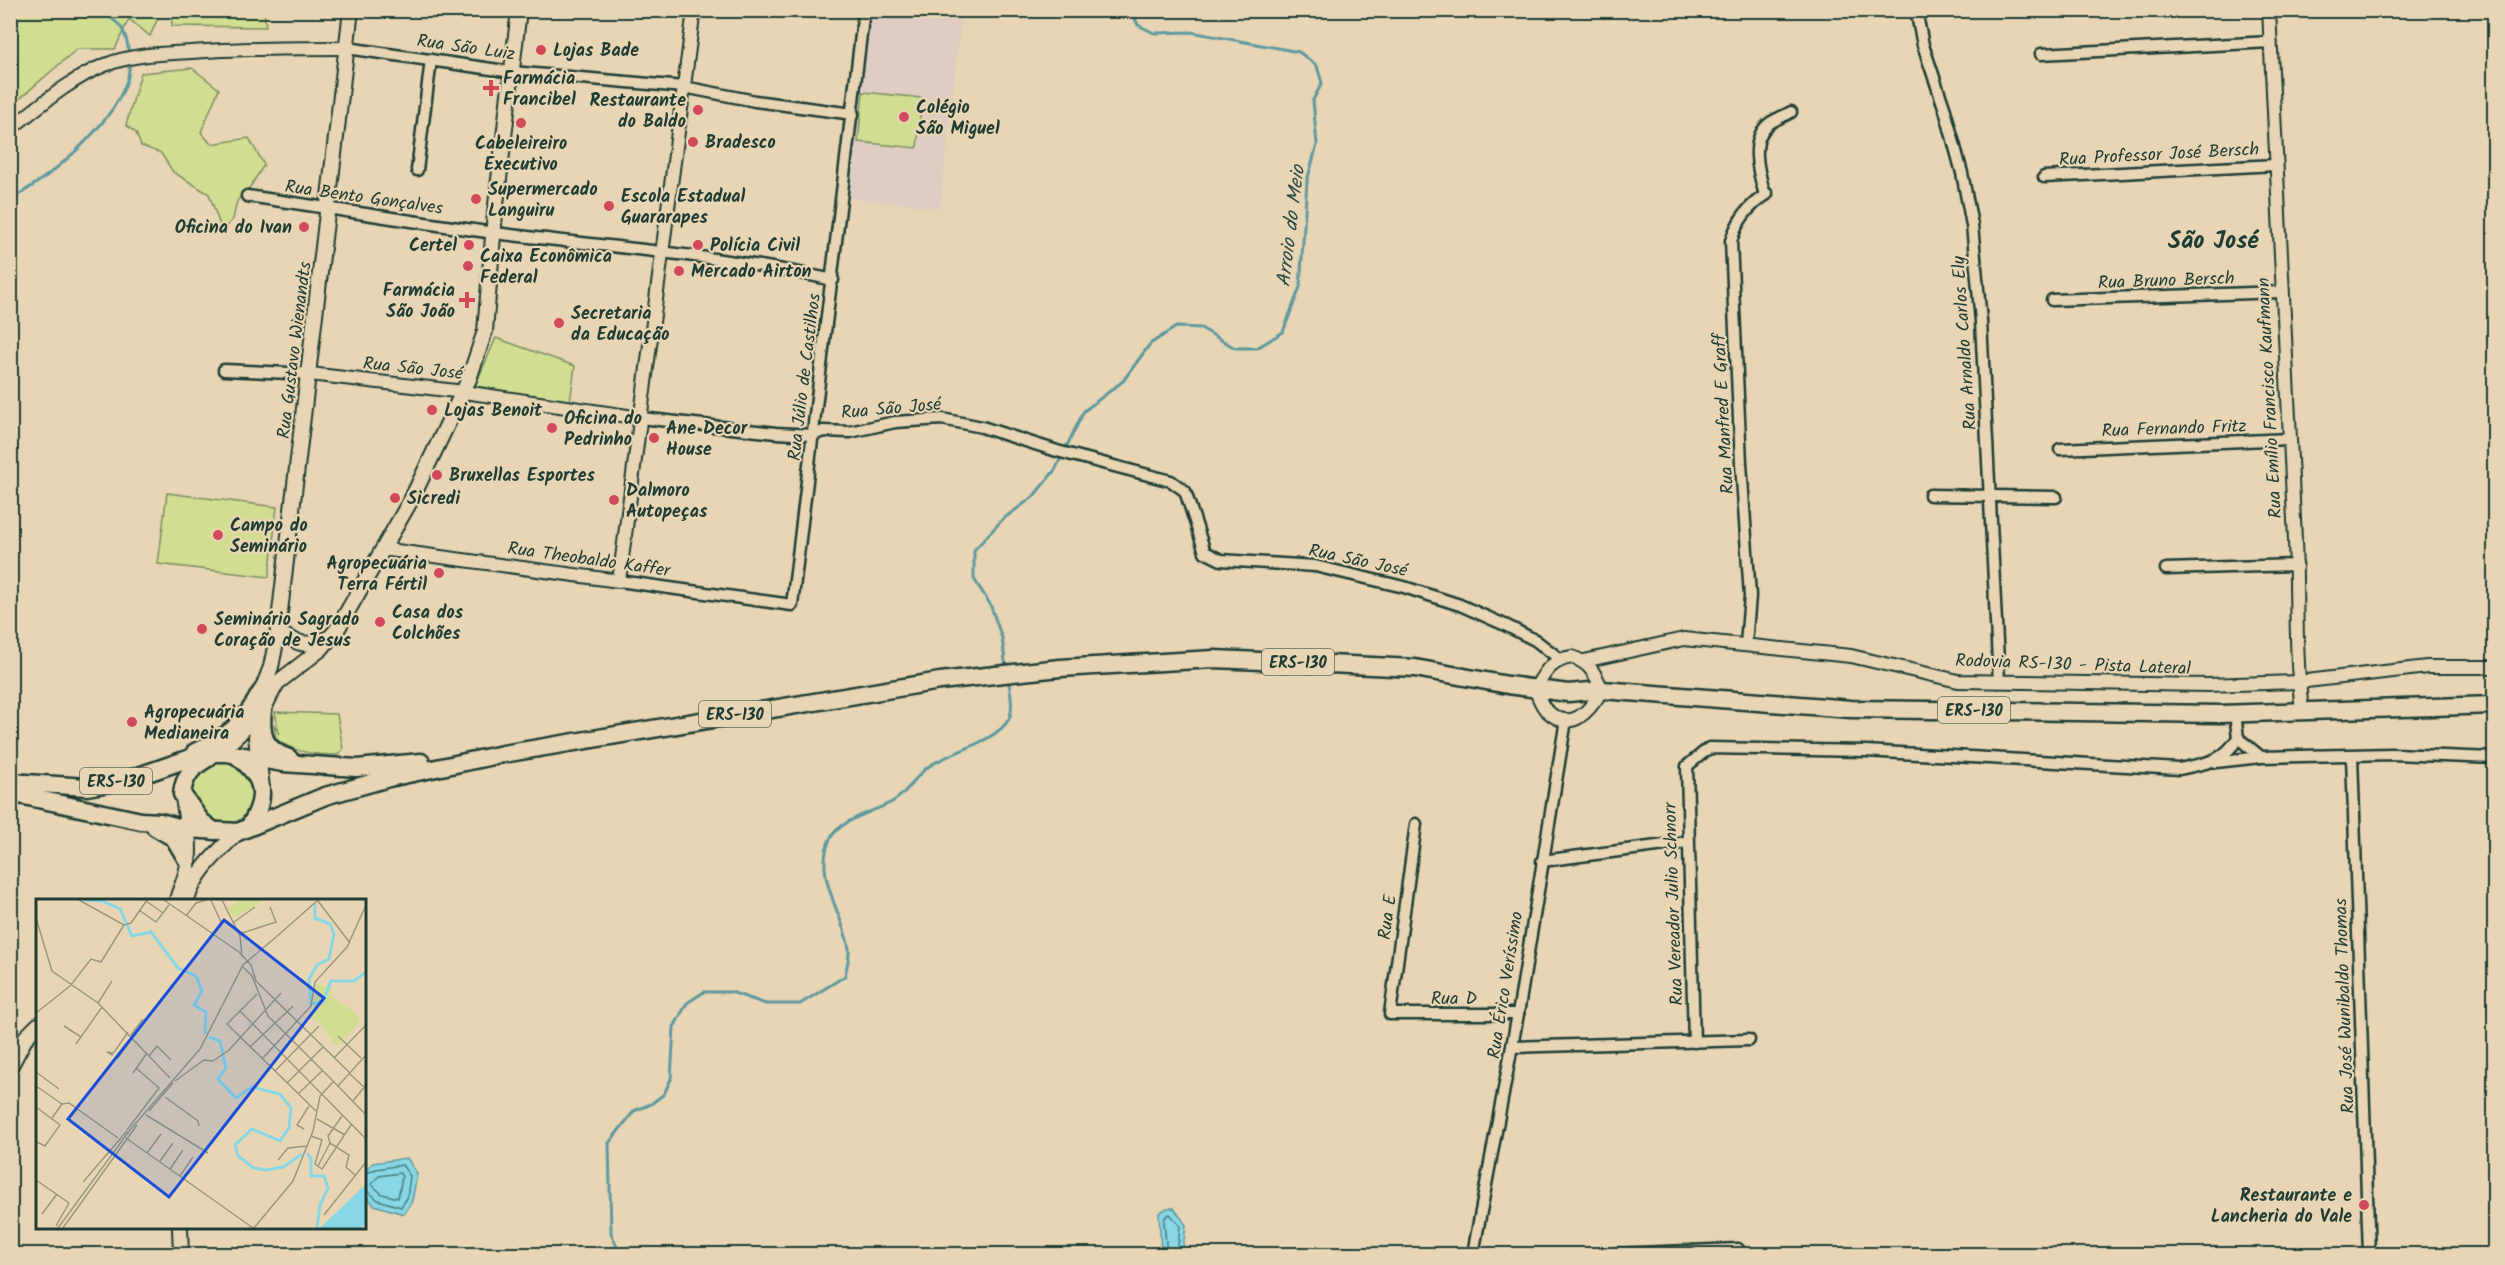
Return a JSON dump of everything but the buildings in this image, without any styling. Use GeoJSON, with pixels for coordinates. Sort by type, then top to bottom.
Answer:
{"type":"FeatureCollection","features":[{"type":"Feature","properties":{"kind":"main road","name":"Rua Gustavo Wienandts"},"geometry":{"type":"LineString","coordinates":[[265,699],[278,632],[351,10]]}},
{"type":"Feature","properties":{"kind":"main road"},"geometry":{"type":"LineString","coordinates":[[185,896],[187,818],[182,794],[187,774],[196,765],[217,754],[245,728],[277,683],[306,662],[331,637],[412,498],[464,392],[485,331],[493,232],[519,10]]}},
{"type":"Feature","properties":{"kind":"main road"},"geometry":{"type":"LineString","coordinates":[[278,632],[299,643],[314,645],[331,637]]}},
{"type":"Feature","properties":{"kind":"main road","name":"ERS-130"},"geometry":{"type":"LineString","coordinates":[[10,793],[186,829],[244,830],[325,796],[388,778],[503,754],[766,709],[967,678],[1060,668],[1214,659],[1415,668],[1568,693],[1602,690],[1851,709],[2235,713],[2494,705]]}},
{"type":"Feature","properties":{"kind":"main road"},"geometry":{"type":"LineString","coordinates":[[185,896],[214,856],[244,830],[261,804],[262,774],[256,737],[265,699]]}},
{"type":"Feature","properties":{"kind":"main road"},"geometry":{"type":"LineString","coordinates":[[265,699],[261,723],[263,740],[270,749],[313,765]]}},
{"type":"Feature","properties":{"kind":"main road"},"geometry":{"type":"LineString","coordinates":[[154,772],[231,732],[265,699]]}},
{"type":"Feature","properties":{"kind":"main road","name":"ERS-130"},"geometry":{"type":"LineString","coordinates":[[10,782],[87,787],[127,780],[205,753],[259,758],[283,763],[357,768],[503,754]]}},
{"type":"Feature","properties":{"kind":"main road"},"geometry":{"type":"LineString","coordinates":[[237,756],[253,771],[262,794]]}},
{"type":"Feature","properties":{"kind":"main road"},"geometry":{"type":"LineString","coordinates":[[182,794],[195,813],[214,831]]}},
{"type":"Feature","properties":{"kind":"main road"},"geometry":{"type":"LineString","coordinates":[[141,821],[174,838],[187,860]]}},
{"type":"Feature","properties":{"kind":"main road"},"geometry":{"type":"LineString","coordinates":[[10,1067],[14,1052],[36,1027]]}},
{"type":"Feature","properties":{"kind":"main road"},"geometry":{"type":"LineString","coordinates":[[180,1229],[181,1254]]}},
{"type":"Feature","properties":{"kind":"street"},"geometry":{"type":"LineString","coordinates":[[619,581],[694,10]]}},
{"type":"Feature","properties":{"kind":"street","name":"Rua Júlio de Castilhos"},"geometry":{"type":"LineString","coordinates":[[792,605],[864,10]]}},
{"type":"Feature","properties":{"kind":"street","name":"Rua Arnaldo Carlos Ely"},"geometry":{"type":"LineString","coordinates":[[1916,10],[1923,45],[1945,110],[1962,173],[1972,225],[1981,321],[1999,682]]}},
{"type":"Feature","properties":{"kind":"street","name":"Rua Emílio Francisco Kaufmann"},"geometry":{"type":"LineString","coordinates":[[2269,10],[2296,565],[2298,682],[2302,711]]}},
{"type":"Feature","properties":{"kind":"street"},"geometry":{"type":"LineString","coordinates":[[2041,54],[2271,42]]}},
{"type":"Feature","properties":{"kind":"street","name":"Rua São Luiz"},"geometry":{"type":"LineString","coordinates":[[10,129],[52,96],[102,66],[144,55],[234,49],[347,48],[512,72],[684,87],[755,101],[853,114]]}},
{"type":"Feature","properties":{"kind":"street"},"geometry":{"type":"LineString","coordinates":[[417,170],[431,60]]}},
{"type":"Feature","properties":{"kind":"street","name":"Rua Manfred E Graff"},"geometry":{"type":"LineString","coordinates":[[1746,644],[1750,596],[1741,462],[1731,241],[1734,229],[1747,209],[1766,195],[1758,163],[1757,147],[1760,135],[1768,124],[1791,112]]}},
{"type":"Feature","properties":{"kind":"street","name":"Rua Professor José Bersch"},"geometry":{"type":"LineString","coordinates":[[2044,177],[2276,165]]}},
{"type":"Feature","properties":{"kind":"street","name":"Rua Bento Gonçalves"},"geometry":{"type":"LineString","coordinates":[[247,196],[493,232],[790,270],[833,280]]}},
{"type":"Feature","properties":{"kind":"street","name":"Rua Bruno Bersch"},"geometry":{"type":"LineString","coordinates":[[2052,300],[2281,292]]}},
{"type":"Feature","properties":{"kind":"street","name":"Rua São José"},"geometry":{"type":"LineString","coordinates":[[224,370],[310,374],[464,392],[641,418],[776,434],[814,435],[823,431],[850,432],[895,422],[942,419],[982,427],[1057,452],[1172,482],[1185,491],[1205,552],[1221,560],[1315,566],[1404,587],[1460,605],[1506,625],[1535,640],[1560,659]]}},
{"type":"Feature","properties":{"kind":"street","name":"Rua Fernando Fritz"},"geometry":{"type":"LineString","coordinates":[[2060,449],[2290,439]]}},
{"type":"Feature","properties":{"kind":"street"},"geometry":{"type":"LineString","coordinates":[[1930,495],[2056,497]]}},
{"type":"Feature","properties":{"kind":"street","name":"Rua Theobaldo Kaffer"},"geometry":{"type":"LineString","coordinates":[[381,549],[792,605]]}},
{"type":"Feature","properties":{"kind":"street"},"geometry":{"type":"LineString","coordinates":[[2166,568],[2296,565]]}},
{"type":"Feature","properties":{"kind":"street","name":"Rodovia RS-130 - Pista Lateral"},"geometry":{"type":"LineString","coordinates":[[1560,659],[1572,657],[1584,661],[1684,639],[1851,656],[1958,681],[2208,685],[2298,682],[2427,667],[2494,667]]}},
{"type":"Feature","properties":{"kind":"street"},"geometry":{"type":"LineString","coordinates":[[1560,659],[1550,664],[1534,689],[1545,710],[1562,720],[1578,719],[1590,709],[1602,690],[1592,668],[1584,661]]}},
{"type":"Feature","properties":{"kind":"street"},"geometry":{"type":"LineString","coordinates":[[2213,762],[2230,751],[2238,738],[2235,713]]}},
{"type":"Feature","properties":{"kind":"street","name":"Rua Érico Veríssimo"},"geometry":{"type":"LineString","coordinates":[[1473,1254],[1518,1014],[1565,726],[1562,720]]}},
{"type":"Feature","properties":{"kind":"street"},"geometry":{"type":"LineString","coordinates":[[2238,738],[2261,757]]}},
{"type":"Feature","properties":{"kind":"street","name":"Rua Vereador Julio Schnorr"},"geometry":{"type":"LineString","coordinates":[[1694,1041],[1687,766],[1709,748],[1866,751],[2180,769],[2213,762]]}},
{"type":"Feature","properties":{"kind":"street"},"geometry":{"type":"LineString","coordinates":[[2213,762],[2261,757],[2393,754],[2494,758]]}},
{"type":"Feature","properties":{"kind":"street","name":"Rua José Wunibaldo Thomas"},"geometry":{"type":"LineString","coordinates":[[2352,756],[2369,1254]]}},
{"type":"Feature","properties":{"kind":"street","name":"Rua E"},"geometry":{"type":"LineString","coordinates":[[1390,1014],[1416,824]]}},
{"type":"Feature","properties":{"kind":"street"},"geometry":{"type":"LineString","coordinates":[[1542,861],[1688,842]]}},
{"type":"Feature","properties":{"kind":"street","name":"Rua D"},"geometry":{"type":"LineString","coordinates":[[1390,1014],[1518,1014]]}},
{"type":"Feature","properties":{"kind":"street"},"geometry":{"type":"LineString","coordinates":[[1512,1047],[1749,1040]]}},
{"type":"Feature","properties":{"kind":"street"},"geometry":{"type":"LineString","coordinates":[[1612,1254],[1738,1249]]}},
{"type":"Feature","properties":{"kind":"shaded area","name":"Colégio São Miguel"},"geometry":{"type":"Polygon","coordinates":[[[868,11],[962,11],[940,208],[848,198],[868,11]]]}},
{"type":"Feature","properties":{"kind":"green space"},"geometry":{"type":"Polygon","coordinates":[[[11,10],[161,11],[150,36],[129,19],[115,49],[77,49],[11,106],[11,10]]]}},
{"type":"Feature","properties":{"kind":"green space"},"geometry":{"type":"Polygon","coordinates":[[[171,11],[264,11],[266,27],[172,26],[171,11]]]}},
{"type":"Feature","properties":{"kind":"green space"},"geometry":{"type":"Polygon","coordinates":[[[192,68],[219,89],[201,132],[211,144],[249,138],[264,165],[250,187],[237,201],[233,219],[222,231],[209,194],[173,172],[161,153],[141,146],[136,133],[126,125],[141,73],[192,68]]]}},
{"type":"Feature","properties":{"kind":"green space"},"geometry":{"type":"Polygon","coordinates":[[[863,92],[922,98],[917,148],[858,142],[863,92]]]}},
{"type":"Feature","properties":{"kind":"green space"},"geometry":{"type":"Polygon","coordinates":[[[496,338],[575,366],[570,402],[475,386],[496,338]]]}},
{"type":"Feature","properties":{"kind":"green space","name":"Campo do Seminário"},"geometry":{"type":"Polygon","coordinates":[[[167,493],[277,507],[269,577],[158,564],[167,493]]]}},
{"type":"Feature","properties":{"kind":"green space"},"geometry":{"type":"Polygon","coordinates":[[[275,712],[337,714],[343,749],[338,755],[321,754],[298,750],[284,744],[276,739],[274,724],[279,734],[275,712]]]}},
{"type":"Feature","properties":{"kind":"green space"},"geometry":{"type":"Polygon","coordinates":[[[216,760],[233,763],[243,769],[255,795],[241,819],[213,825],[190,799],[197,775],[204,767],[216,760]]]}},
{"type":"Feature","properties":{"kind":"water"},"geometry":{"type":"Polygon","coordinates":[[[407,1158],[417,1174],[412,1201],[404,1214],[374,1205],[366,1196],[366,1169],[373,1163],[407,1158]]]}},
{"type":"Feature","properties":{"kind":"water"},"geometry":{"type":"Polygon","coordinates":[[[1167,1208],[1174,1208],[1186,1225],[1182,1254],[1163,1254],[1161,1252],[1159,1213],[1167,1208]]]}},
{"type":"Feature","properties":{"kind":"waterway"},"geometry":{"type":"LineString","coordinates":[[99,10],[113,19],[121,28],[126,38],[129,54]]}},
{"type":"Feature","properties":{"kind":"waterway","name":"Arroio do Meio"},"geometry":{"type":"LineString","coordinates":[[1006,668],[1002,638],[990,604],[974,579],[974,550],[1003,519],[1033,497],[1055,470],[1084,411],[1123,381],[1150,344],[1176,327],[1201,328],[1235,348],[1257,348],[1283,332],[1300,287],[1307,181],[1317,145],[1313,100],[1322,83],[1317,66],[1299,52],[1191,32],[1154,33],[1138,25],[1131,10]]}},
{"type":"Feature","properties":{"kind":"waterway"},"geometry":{"type":"LineString","coordinates":[[10,199],[27,190],[66,160],[104,120],[118,99],[127,79],[129,61]]}},
{"type":"Feature","properties":{"kind":"waterway","name":"Arroio do Meio"},"geometry":{"type":"LineString","coordinates":[[620,1254],[611,1233],[609,1143],[634,1111],[651,1104],[664,1094],[671,1079],[674,1027],[687,1003],[704,992],[731,992],[766,1004],[800,1004],[845,976],[849,949],[827,881],[825,867],[830,839],[834,832],[857,817],[898,798],[920,773],[931,765],[984,740],[1003,727],[1009,719],[1011,710],[1008,678]]}},
{"type":"Feature","properties":{"kind":"place","name":"Lojas Bade"},"geometry":{"type":"Point","coordinates":[541,50]}},
{"type":"Feature","properties":{"kind":"place","name":"Farmácia Francibel"},"geometry":{"type":"Point","coordinates":[491,88]}},
{"type":"Feature","properties":{"kind":"place","name":"Restaurante do Baldo"},"geometry":{"type":"Point","coordinates":[698,110]}},
{"type":"Feature","properties":{"kind":"place","name":"Colégio São Miguel"},"geometry":{"type":"Point","coordinates":[904,117]}},
{"type":"Feature","properties":{"kind":"place","name":"Cabeleireiro Executivo"},"geometry":{"type":"Point","coordinates":[521,123]}},
{"type":"Feature","properties":{"kind":"place","name":"Bradesco"},"geometry":{"type":"Point","coordinates":[693,142]}},
{"type":"Feature","properties":{"kind":"place","name":"Supermercado Languiru"},"geometry":{"type":"Point","coordinates":[476,199]}},
{"type":"Feature","properties":{"kind":"place","name":"Escola Estadual Guararapes"},"geometry":{"type":"Point","coordinates":[609,206]}},
{"type":"Feature","properties":{"kind":"place","name":"Oficina do Ivan"},"geometry":{"type":"Point","coordinates":[304,227]}},
{"type":"Feature","properties":{"kind":"place","name":"Certel"},"geometry":{"type":"Point","coordinates":[469,245]}},
{"type":"Feature","properties":{"kind":"place","name":"Polícia Civil"},"geometry":{"type":"Point","coordinates":[698,245]}},
{"type":"Feature","properties":{"kind":"place","name":"Caixa Econômica Federal"},"geometry":{"type":"Point","coordinates":[468,266]}},
{"type":"Feature","properties":{"kind":"place","name":"Mercado Airton"},"geometry":{"type":"Point","coordinates":[679,271]}},
{"type":"Feature","properties":{"kind":"place","name":"Farmácia São João"},"geometry":{"type":"Point","coordinates":[467,300]}},
{"type":"Feature","properties":{"kind":"place","name":"Secretaria da Educação"},"geometry":{"type":"Point","coordinates":[559,323]}},
{"type":"Feature","properties":{"kind":"place","name":"Lojas Benoit"},"geometry":{"type":"Point","coordinates":[432,410]}},
{"type":"Feature","properties":{"kind":"place","name":"Oficina do Pedrinho"},"geometry":{"type":"Point","coordinates":[552,428]}},
{"type":"Feature","properties":{"kind":"place","name":"Ane Decor House"},"geometry":{"type":"Point","coordinates":[654,438]}},
{"type":"Feature","properties":{"kind":"place","name":"Bruxellas Esportes"},"geometry":{"type":"Point","coordinates":[437,475]}},
{"type":"Feature","properties":{"kind":"place","name":"Sicredi"},"geometry":{"type":"Point","coordinates":[395,498]}},
{"type":"Feature","properties":{"kind":"place","name":"Dalmoro Autopeças"},"geometry":{"type":"Point","coordinates":[614,500]}},
{"type":"Feature","properties":{"kind":"place","name":"Campo do Seminário"},"geometry":{"type":"Point","coordinates":[218,535]}},
{"type":"Feature","properties":{"kind":"place","name":"Agropecuária Terra Fértil"},"geometry":{"type":"Point","coordinates":[439,573]}},
{"type":"Feature","properties":{"kind":"place","name":"Casa dos Colchões"},"geometry":{"type":"Point","coordinates":[380,622]}},
{"type":"Feature","properties":{"kind":"place","name":"Seminário Sagrado Coração de Jesus"},"geometry":{"type":"Point","coordinates":[202,629]}},
{"type":"Feature","properties":{"kind":"place","name":"Agropecuária Medianeira"},"geometry":{"type":"Point","coordinates":[132,722]}},
{"type":"Feature","properties":{"kind":"place","name":"Restaurante e Lancheria do Vale"},"geometry":{"type":"Point","coordinates":[2364,1205]}},
{"type":"Feature","properties":{"kind":"district","name":"São José"},"geometry":{"type":"Point","coordinates":[2213,240]}}]}
